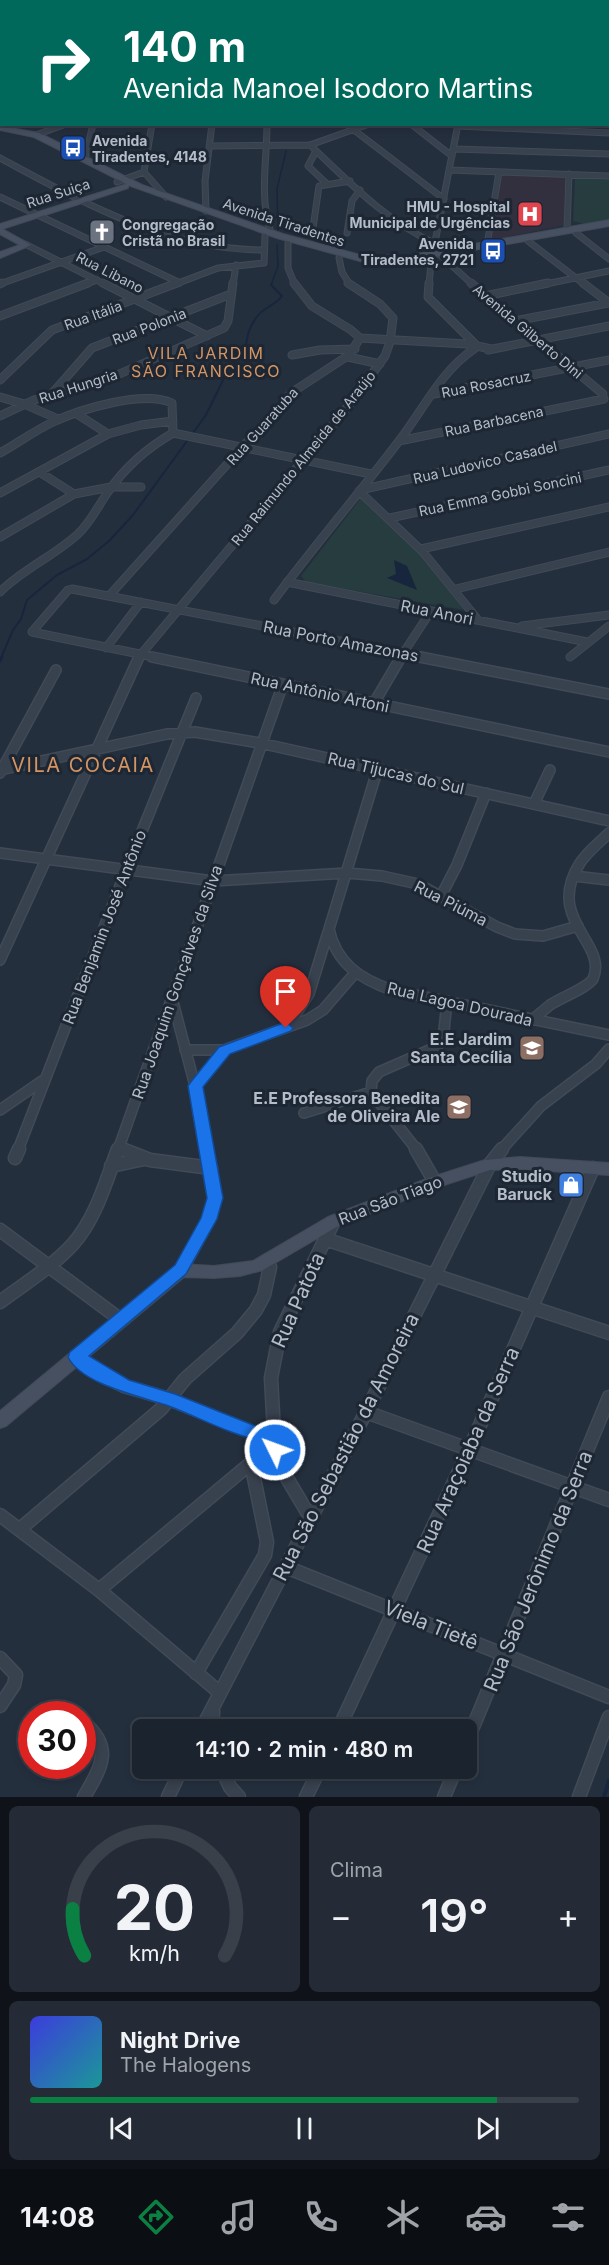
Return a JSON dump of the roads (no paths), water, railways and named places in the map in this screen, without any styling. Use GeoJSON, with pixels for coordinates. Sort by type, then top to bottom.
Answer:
{"type":"FeatureCollection","features":[{"type":"Feature","properties":{"kind":"main road","name":"Avenida Tiradentes"},"geometry":{"type":"LineString","coordinates":[[0,130],[36,135],[124,181],[268,234],[360,258],[396,260],[609,227]]}},
{"type":"Feature","properties":{"kind":"main road","name":"Avenida Tiradentes"},"geometry":{"type":"LineString","coordinates":[[0,130],[27,137],[124,181],[166,197],[192,206],[205,206],[288,243],[339,258],[377,264],[436,252],[528,241],[609,223]]}},
{"type":"Feature","properties":{"kind":"main road","name":"Rua Suiça"},"geometry":{"type":"LineString","coordinates":[[0,227],[79,200],[124,181]]}},
{"type":"Feature","properties":{"kind":"main road","name":"Rua Libano"},"geometry":{"type":"LineString","coordinates":[[0,231],[27,246]]}},
{"type":"Feature","properties":{"kind":"main road"},"geometry":{"type":"LineString","coordinates":[[0,255],[27,246]]}},
{"type":"Feature","properties":{"kind":"main road","name":"Rua São Tiago"},"geometry":{"type":"LineString","coordinates":[[181,1270],[240,1270],[266,1262],[334,1221],[435,1182],[490,1164],[520,1163],[601,1169]]}},
{"type":"Feature","properties":{"kind":"main road"},"geometry":{"type":"LineString","coordinates":[[0,1421],[181,1270]]}},
{"type":"Feature","properties":{"kind":"street"},"geometry":{"type":"LineString","coordinates":[[36,135],[61,126]]}},
{"type":"Feature","properties":{"kind":"street"},"geometry":{"type":"LineString","coordinates":[[85,159],[93,126]]}},
{"type":"Feature","properties":{"kind":"street"},"geometry":{"type":"LineString","coordinates":[[152,126],[144,172],[166,197]]}},
{"type":"Feature","properties":{"kind":"street"},"geometry":{"type":"LineString","coordinates":[[205,206],[212,126]]}},
{"type":"Feature","properties":{"kind":"street"},"geometry":{"type":"LineString","coordinates":[[236,265],[264,263],[268,234],[264,201],[267,126]]}},
{"type":"Feature","properties":{"kind":"street"},"geometry":{"type":"LineString","coordinates":[[211,146],[310,146],[364,126]]}},
{"type":"Feature","properties":{"kind":"street"},"geometry":{"type":"LineString","coordinates":[[413,126],[452,156]]}},
{"type":"Feature","properties":{"kind":"street"},"geometry":{"type":"LineString","coordinates":[[458,126],[428,297],[465,345],[491,349],[609,326]]}},
{"type":"Feature","properties":{"kind":"street"},"geometry":{"type":"LineString","coordinates":[[477,126],[609,133]]}},
{"type":"Feature","properties":{"kind":"street"},"geometry":{"type":"LineString","coordinates":[[354,130],[444,199]]}},
{"type":"Feature","properties":{"kind":"street","name":"Avenida Gilberto Dini"},"geometry":{"type":"LineString","coordinates":[[310,146],[606,398]]}},
{"type":"Feature","properties":{"kind":"street"},"geometry":{"type":"LineString","coordinates":[[439,147],[609,154]]}},
{"type":"Feature","properties":{"kind":"street"},"geometry":{"type":"LineString","coordinates":[[74,153],[88,148]]}},
{"type":"Feature","properties":{"kind":"street"},"geometry":{"type":"LineString","coordinates":[[316,151],[308,166],[326,183]]}},
{"type":"Feature","properties":{"kind":"street"},"geometry":{"type":"LineString","coordinates":[[0,158],[79,200],[127,221],[184,241],[220,248],[264,250]]}},
{"type":"Feature","properties":{"kind":"street"},"geometry":{"type":"LineString","coordinates":[[449,170],[609,176]]}},
{"type":"Feature","properties":{"kind":"street"},"geometry":{"type":"LineString","coordinates":[[124,181],[144,172]]}},
{"type":"Feature","properties":{"kind":"street"},"geometry":{"type":"LineString","coordinates":[[488,244],[499,172]]}},
{"type":"Feature","properties":{"kind":"street"},"geometry":{"type":"LineString","coordinates":[[569,174],[572,231],[609,259]]}},
{"type":"Feature","properties":{"kind":"street"},"geometry":{"type":"LineString","coordinates":[[313,228],[319,186],[326,183],[350,181]]}},
{"type":"Feature","properties":{"kind":"street"},"geometry":{"type":"LineString","coordinates":[[420,182],[436,187],[447,183]]}},
{"type":"Feature","properties":{"kind":"street"},"geometry":{"type":"LineString","coordinates":[[347,233],[352,201],[360,190]]}},
{"type":"Feature","properties":{"kind":"street"},"geometry":{"type":"LineString","coordinates":[[0,197],[180,283]]}},
{"type":"Feature","properties":{"kind":"street"},"geometry":{"type":"LineString","coordinates":[[249,226],[267,222]]}},
{"type":"Feature","properties":{"kind":"street"},"geometry":{"type":"LineString","coordinates":[[420,238],[430,239],[438,235]]}},
{"type":"Feature","properties":{"kind":"street"},"geometry":{"type":"LineString","coordinates":[[528,241],[608,303]]}},
{"type":"Feature","properties":{"kind":"street"},"geometry":{"type":"LineString","coordinates":[[288,243],[288,271],[299,294],[310,305],[360,339],[465,345],[491,349]]}},
{"type":"Feature","properties":{"kind":"street","name":"Rua Libano"},"geometry":{"type":"LineString","coordinates":[[27,246],[207,336]]}},
{"type":"Feature","properties":{"kind":"street"},"geometry":{"type":"LineString","coordinates":[[0,284],[104,247]]}},
{"type":"Feature","properties":{"kind":"street"},"geometry":{"type":"LineString","coordinates":[[339,258],[342,275],[349,284],[391,313],[393,318],[391,340]]}},
{"type":"Feature","properties":{"kind":"street","name":"Rua Itália"},"geometry":{"type":"LineString","coordinates":[[0,381],[49,332],[218,268],[236,265]]}},
{"type":"Feature","properties":{"kind":"street","name":"Rua Hungria"},"geometry":{"type":"LineString","coordinates":[[0,416],[24,404],[108,379],[224,328],[228,321],[236,265]]}},
{"type":"Feature","properties":{"kind":"street"},"geometry":{"type":"LineString","coordinates":[[431,270],[440,267],[454,268]]}},
{"type":"Feature","properties":{"kind":"street"},"geometry":{"type":"LineString","coordinates":[[485,296],[609,271]]}},
{"type":"Feature","properties":{"kind":"street"},"geometry":{"type":"LineString","coordinates":[[0,316],[97,280]]}},
{"type":"Feature","properties":{"kind":"street","name":"Rua Polonia"},"geometry":{"type":"LineString","coordinates":[[50,396],[92,348],[231,294]]}},
{"type":"Feature","properties":{"kind":"street"},"geometry":{"type":"LineString","coordinates":[[515,321],[608,303]]}},
{"type":"Feature","properties":{"kind":"street","name":"Rua Guaratuba"},"geometry":{"type":"LineString","coordinates":[[109,596],[295,388],[348,357],[360,339]]}},
{"type":"Feature","properties":{"kind":"street","name":"Rua Raimundo Almeida de Araújo"},"geometry":{"type":"LineString","coordinates":[[0,960],[140,655],[351,403],[380,364],[391,340]]}},
{"type":"Feature","properties":{"kind":"street"},"geometry":{"type":"LineString","coordinates":[[274,600],[399,441],[434,394],[465,345]]}},
{"type":"Feature","properties":{"kind":"street"},"geometry":{"type":"LineString","coordinates":[[456,361],[465,345]]}},
{"type":"Feature","properties":{"kind":"street"},"geometry":{"type":"LineString","coordinates":[[292,354],[355,349]]}},
{"type":"Feature","properties":{"kind":"street"},"geometry":{"type":"LineString","coordinates":[[348,357],[380,364]]}},
{"type":"Feature","properties":{"kind":"street","name":"Rua Rosacruz"},"geometry":{"type":"LineString","coordinates":[[434,394],[609,360]]}},
{"type":"Feature","properties":{"kind":"street"},"geometry":{"type":"LineString","coordinates":[[440,385],[443,389],[458,391]]}},
{"type":"Feature","properties":{"kind":"street"},"geometry":{"type":"LineString","coordinates":[[0,397],[24,404],[58,419]]}},
{"type":"Feature","properties":{"kind":"street"},"geometry":{"type":"LineString","coordinates":[[0,453],[58,419],[134,401],[162,398],[172,403],[173,433]]}},
{"type":"Feature","properties":{"kind":"street","name":"Rua Barbacena"},"geometry":{"type":"LineString","coordinates":[[399,441],[606,398]]}},
{"type":"Feature","properties":{"kind":"street"},"geometry":{"type":"LineString","coordinates":[[77,414],[108,434]]}},
{"type":"Feature","properties":{"kind":"street"},"geometry":{"type":"LineString","coordinates":[[0,493],[42,473],[108,434],[141,425],[173,421]]}},
{"type":"Feature","properties":{"kind":"street"},"geometry":{"type":"LineString","coordinates":[[0,592],[21,573],[78,535],[89,523],[111,487],[144,450],[173,433],[371,474]]}},
{"type":"Feature","properties":{"kind":"street","name":"Rua Ludovico Casadel"},"geometry":{"type":"LineString","coordinates":[[359,490],[609,434]]}},
{"type":"Feature","properties":{"kind":"street","name":"Rua Emma Gobbi Soncini"},"geometry":{"type":"LineString","coordinates":[[390,518],[609,470]]}},
{"type":"Feature","properties":{"kind":"street"},"geometry":{"type":"LineString","coordinates":[[42,473],[74,494]]}},
{"type":"Feature","properties":{"kind":"street"},"geometry":{"type":"LineString","coordinates":[[0,537],[74,494],[111,487],[141,487]]}},
{"type":"Feature","properties":{"kind":"street"},"geometry":{"type":"LineString","coordinates":[[359,490],[421,549],[456,589],[478,620]]}},
{"type":"Feature","properties":{"kind":"street"},"geometry":{"type":"LineString","coordinates":[[421,549],[609,507]]}},
{"type":"Feature","properties":{"kind":"street"},"geometry":{"type":"LineString","coordinates":[[456,589],[609,552]]}},
{"type":"Feature","properties":{"kind":"street","name":"Rua Anori"},"geometry":{"type":"LineString","coordinates":[[287,582],[587,642]]}},
{"type":"Feature","properties":{"kind":"street","name":"Rua Porto Amazonas"},"geometry":{"type":"LineString","coordinates":[[32,632],[68,590],[72,589],[609,694]]}},
{"type":"Feature","properties":{"kind":"street"},"geometry":{"type":"LineString","coordinates":[[106,648],[141,602]]}},
{"type":"Feature","properties":{"kind":"street"},"geometry":{"type":"LineString","coordinates":[[374,703],[402,653],[432,611]]}},
{"type":"Feature","properties":{"kind":"street"},"geometry":{"type":"LineString","coordinates":[[507,626],[555,623],[609,615]]}},
{"type":"Feature","properties":{"kind":"street"},"geometry":{"type":"LineString","coordinates":[[570,657],[609,626]]}},
{"type":"Feature","properties":{"kind":"street","name":"Rua Antônio Artoni"},"geometry":{"type":"LineString","coordinates":[[32,632],[609,752]]}},
{"type":"Feature","properties":{"kind":"street"},"geometry":{"type":"LineString","coordinates":[[0,771],[56,670]]}},
{"type":"Feature","properties":{"kind":"street","name":"Rua Joaquim Gonçalves da Silva"},"geometry":{"type":"LineString","coordinates":[[0,1302],[47,1266],[74,1242],[84,1229],[119,1147],[260,743],[283,684]]}},
{"type":"Feature","properties":{"kind":"street","name":"Rua Benjamin José Antônio"},"geometry":{"type":"LineString","coordinates":[[15,1158],[43,1080],[196,698]]}},
{"type":"Feature","properties":{"kind":"street"},"geometry":{"type":"LineString","coordinates":[[0,771],[183,731]]}},
{"type":"Feature","properties":{"kind":"street","name":"Rua Tijucas do Sul"},"geometry":{"type":"LineString","coordinates":[[183,731],[260,743],[609,821]]}},
{"type":"Feature","properties":{"kind":"street"},"geometry":{"type":"LineString","coordinates":[[286,1028],[300,1013],[308,998],[378,768]]}},
{"type":"Feature","properties":{"kind":"street"},"geometry":{"type":"LineString","coordinates":[[534,804],[550,770]]}},
{"type":"Feature","properties":{"kind":"street"},"geometry":{"type":"LineString","coordinates":[[441,896],[457,865],[486,793]]}},
{"type":"Feature","properties":{"kind":"street"},"geometry":{"type":"LineString","coordinates":[[532,1020],[550,1005],[592,981],[596,975],[598,957],[596,948],[578,926],[570,908],[570,895],[574,876],[582,860],[609,834]]}},
{"type":"Feature","properties":{"kind":"street","name":"Rua Piúma"},"geometry":{"type":"LineString","coordinates":[[0,853],[213,881],[347,873],[402,879],[418,884],[497,927],[515,934],[543,936],[578,926]]}},
{"type":"Feature","properties":{"kind":"street"},"geometry":{"type":"LineString","coordinates":[[574,876],[609,880]]}},
{"type":"Feature","properties":{"kind":"street","name":"Rua Lagoa Dourada"},"geometry":{"type":"LineString","coordinates":[[329,929],[330,942],[336,954],[355,973],[376,985],[609,1035]]}},
{"type":"Feature","properties":{"kind":"street"},"geometry":{"type":"LineString","coordinates":[[185,1050],[224,1050],[307,1020],[323,1010],[355,973]]}},
{"type":"Feature","properties":{"kind":"street"},"geometry":{"type":"LineString","coordinates":[[172,998],[195,1086],[215,1198],[209,1219],[181,1270]]}},
{"type":"Feature","properties":{"kind":"street"},"geometry":{"type":"LineString","coordinates":[[435,1182],[413,1144],[371,1092],[373,1077],[379,1072],[436,1047],[444,1040],[447,1001]]}},
{"type":"Feature","properties":{"kind":"street","name":"Rua São Sebastião da Amoreira"},"geometry":{"type":"LineString","coordinates":[[206,1719],[366,1412],[490,1164],[518,1129],[549,1098],[598,1063],[609,1048]]}},
{"type":"Feature","properties":{"kind":"street"},"geometry":{"type":"LineString","coordinates":[[195,1086],[224,1050]]}},
{"type":"Feature","properties":{"kind":"street"},"geometry":{"type":"LineString","coordinates":[[0,1110],[43,1080]]}},
{"type":"Feature","properties":{"kind":"street"},"geometry":{"type":"LineString","coordinates":[[304,1113],[371,1092]]}},
{"type":"Feature","properties":{"kind":"street"},"geometry":{"type":"LineString","coordinates":[[119,1147],[126,1152],[148,1158],[211,1168]]}},
{"type":"Feature","properties":{"kind":"street"},"geometry":{"type":"LineString","coordinates":[[111,1166],[148,1158]]}},
{"type":"Feature","properties":{"kind":"street","name":"Rua Araçoiaba da Serra"},"geometry":{"type":"LineString","coordinates":[[343,1719],[469,1450],[531,1307],[601,1169]]}},
{"type":"Feature","properties":{"kind":"street","name":"Rua Patota"},"geometry":{"type":"LineString","coordinates":[[310,1517],[284,1473],[275,1450],[271,1378],[280,1332],[334,1221]]}},
{"type":"Feature","properties":{"kind":"street"},"geometry":{"type":"LineString","coordinates":[[0,1230],[121,1320]]}},
{"type":"Feature","properties":{"kind":"street"},"geometry":{"type":"LineString","coordinates":[[325,1239],[609,1333]]}},
{"type":"Feature","properties":{"kind":"street"},"geometry":{"type":"LineString","coordinates":[[20,1529],[161,1409],[185,1378],[237,1333],[256,1310],[269,1278],[270,1267],[266,1262]]}},
{"type":"Feature","properties":{"kind":"street"},"geometry":{"type":"LineString","coordinates":[[76,1357],[101,1375],[124,1386],[169,1399],[251,1432],[273,1437]]}},
{"type":"Feature","properties":{"kind":"street","name":"Rua São Jerônimo da Serra"},"geometry":{"type":"LineString","coordinates":[[477,1719],[609,1397]]}},
{"type":"Feature","properties":{"kind":"street"},"geometry":{"type":"LineString","coordinates":[[366,1412],[609,1500]]}},
{"type":"Feature","properties":{"kind":"street"},"geometry":{"type":"LineString","coordinates":[[99,1590],[252,1463],[275,1450]]}},
{"type":"Feature","properties":{"kind":"street"},"geometry":{"type":"LineString","coordinates":[[196,1673],[265,1555],[267,1542],[252,1463]]}},
{"type":"Feature","properties":{"kind":"street"},"geometry":{"type":"LineString","coordinates":[[0,1515],[99,1590],[196,1673],[216,1698],[213,1719]]}},
{"type":"Feature","properties":{"kind":"street","name":"Viela Tietê"},"geometry":{"type":"LineString","coordinates":[[286,1567],[609,1697]]}},
{"type":"Feature","properties":{"kind":"street"},"geometry":{"type":"LineString","coordinates":[[0,1658],[14,1668],[17,1676],[0,1706]]}},
{"type":"Feature","properties":{"kind":"street"},"geometry":{"type":"LineString","coordinates":[[579,1797],[609,1717]]}},
{"type":"Feature","properties":{"kind":"street"},"geometry":{"type":"LineString","coordinates":[[96,1732],[103,1742],[104,1754],[96,1777]]}},
{"type":"Feature","properties":{"kind":"street"},"geometry":{"type":"LineString","coordinates":[[84,1797],[95,1779]]}},
{"type":"Feature","properties":{"kind":"street"},"geometry":{"type":"LineString","coordinates":[[168,1797],[177,1779]]}},
{"type":"Feature","properties":{"kind":"street"},"geometry":{"type":"LineString","coordinates":[[226,1779],[239,1797]]}},
{"type":"Feature","properties":{"kind":"street"},"geometry":{"type":"LineString","coordinates":[[306,1797],[315,1779]]}},
{"type":"Feature","properties":{"kind":"street"},"geometry":{"type":"LineString","coordinates":[[444,1797],[451,1779]]}},
{"type":"Feature","properties":{"kind":"water"},"geometry":{"type":"Polygon","coordinates":[[[394,560],[407,566],[417,590],[387,578],[396,574],[394,560]]]}},
{"type":"Feature","properties":{"kind":"waterway"},"geometry":{"type":"LineString","coordinates":[[278,230],[277,189],[286,151]]}},
{"type":"Feature","properties":{"kind":"waterway"},"geometry":{"type":"LineString","coordinates":[[271,285],[278,266],[277,245]]}},
{"type":"Feature","properties":{"kind":"waterway"},"geometry":{"type":"LineString","coordinates":[[1,658],[13,630],[21,619],[27,600],[57,575],[87,559],[109,541],[133,515],[206,415],[229,368],[246,349],[247,337],[254,321],[262,311],[282,296],[271,285]]}},
{"type":"Feature","properties":{"kind":"waterway"},"geometry":{"type":"LineString","coordinates":[[0,661],[2,657]]}},
{"type":"Feature","properties":{"kind":"waterway"},"geometry":{"type":"LineString","coordinates":[[604,1797],[609,1781]]}},
{"type":"Feature","properties":{"kind":"place","name":"Avenida Tiradentes, 4148"},"geometry":{"type":"Point","coordinates":[73,148]}},
{"type":"Feature","properties":{"kind":"place","name":"HMU - Hospital Municipal de Urgências"},"geometry":{"type":"Point","coordinates":[530,214]}},
{"type":"Feature","properties":{"kind":"place","name":"Congregação Cristã no Brasil"},"geometry":{"type":"Point","coordinates":[102,232]}},
{"type":"Feature","properties":{"kind":"place","name":"Avenida Tiradentes, 2721"},"geometry":{"type":"Point","coordinates":[493,251]}},
{"type":"Feature","properties":{"kind":"place","name":"E.E Jardim Santa Cecília"},"geometry":{"type":"Point","coordinates":[532,1048]}},
{"type":"Feature","properties":{"kind":"place","name":"E.E Professora Benedita de Oliveira Ale"},"geometry":{"type":"Point","coordinates":[459,1107]}},
{"type":"Feature","properties":{"kind":"place","name":"Studio Baruck"},"geometry":{"type":"Point","coordinates":[571,1185]}},
{"type":"Feature","properties":{"kind":"district","name":"VILA JARDIM SÃO FRANCISCO"},"geometry":{"type":"Point","coordinates":[206,362]}},
{"type":"Feature","properties":{"kind":"district","name":"VILA COCAIA"},"geometry":{"type":"Point","coordinates":[83,765]}}]}
